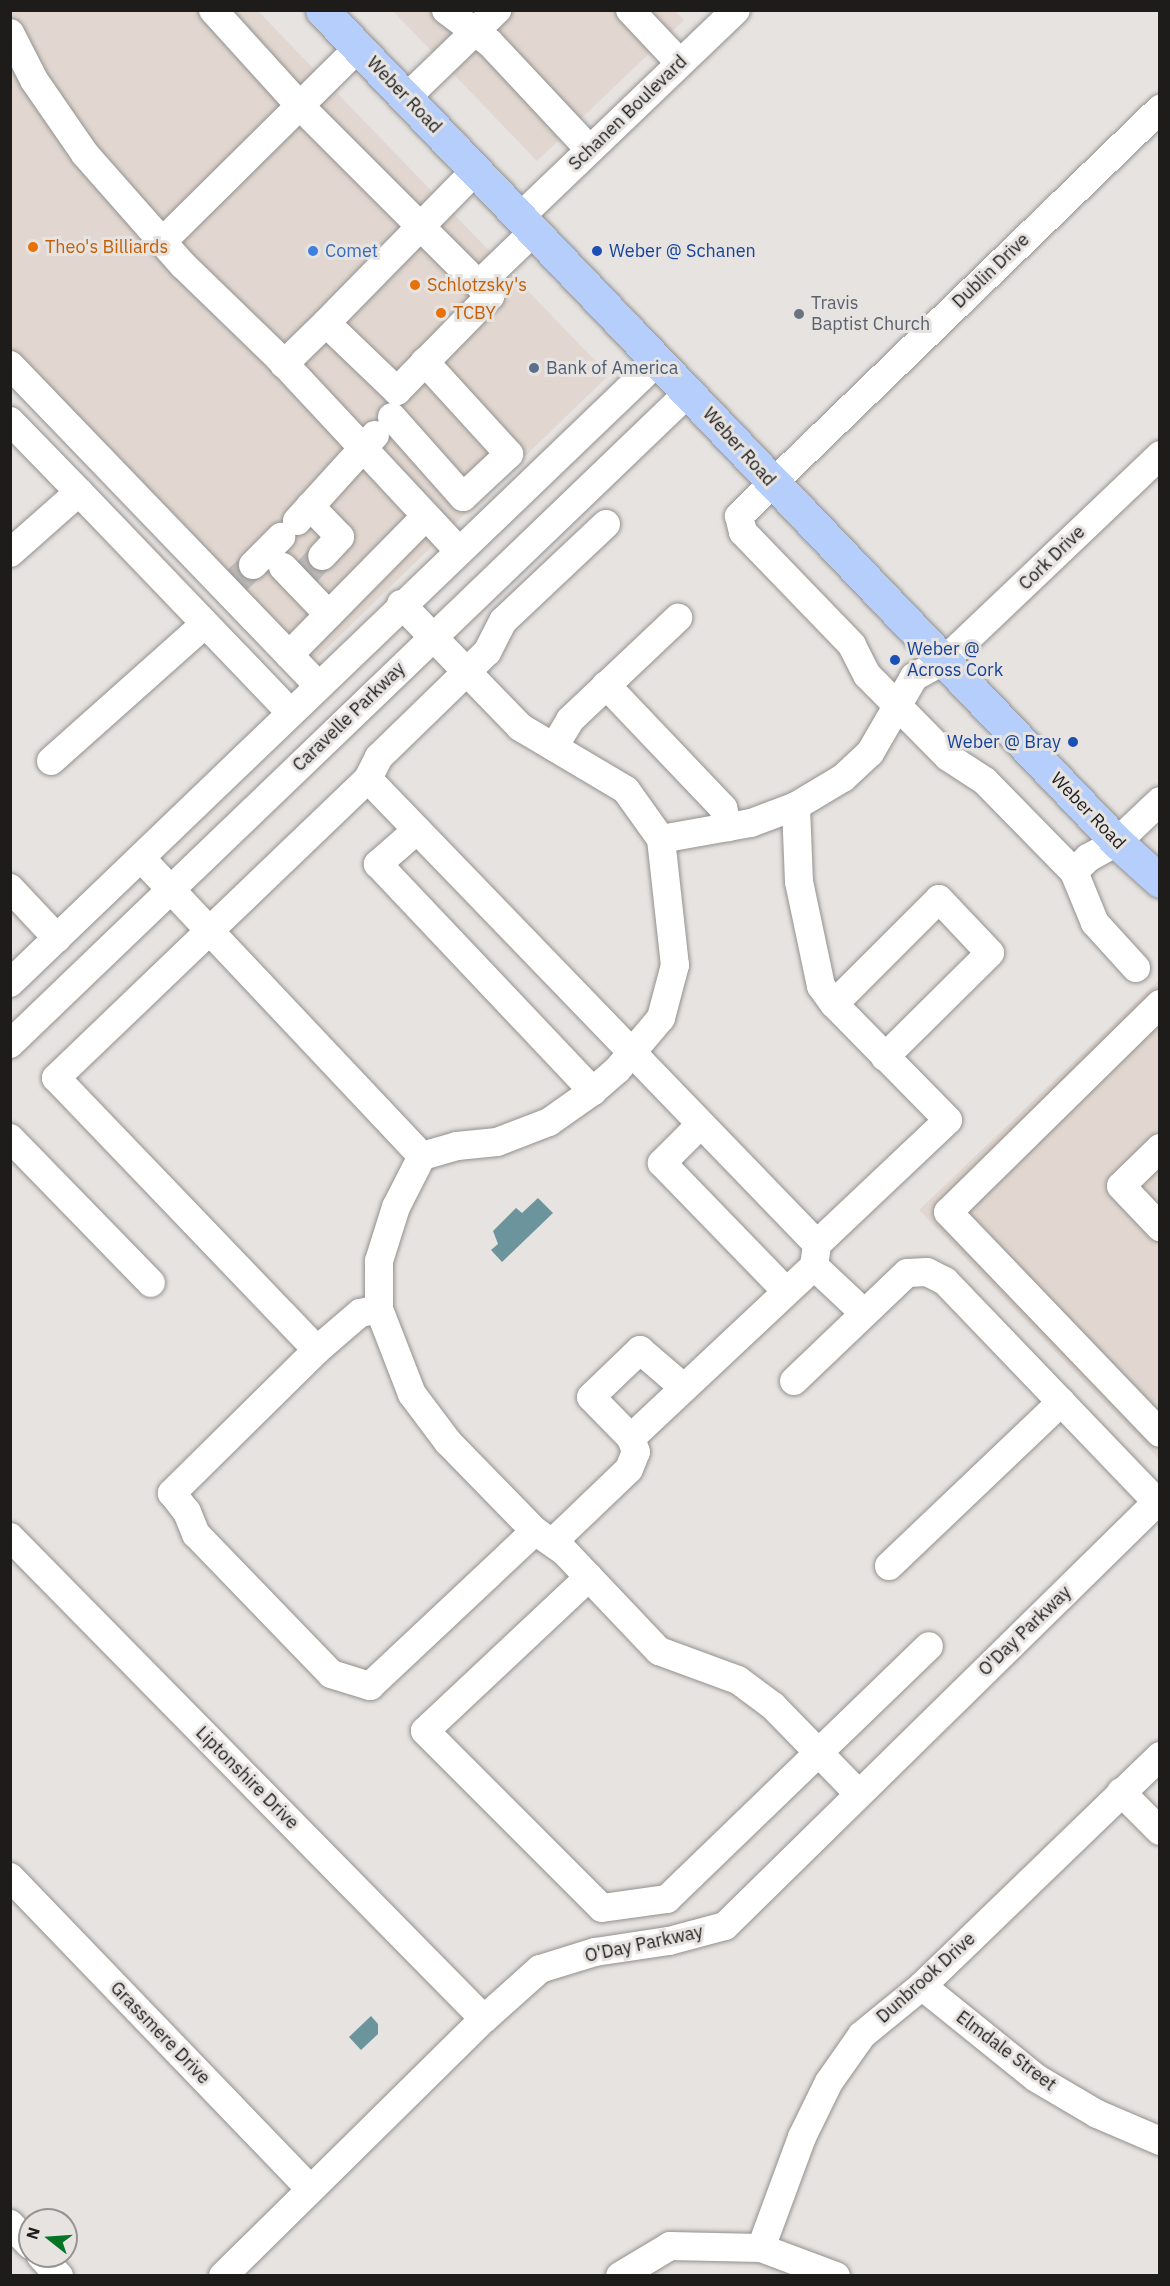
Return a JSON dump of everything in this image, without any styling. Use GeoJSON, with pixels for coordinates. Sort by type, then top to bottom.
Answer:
{"type":"FeatureCollection","features":[{"type":"Feature","properties":{"kind":"main road","name":"Weber Road"},"geometry":{"type":"LineString","coordinates":[[326,12],[689,392],[772,483],[945,660],[1117,842],[1160,881]]}},
{"type":"Feature","properties":{"kind":"street"},"geometry":{"type":"LineString","coordinates":[[213,10],[300,106],[490,296],[425,362],[363,448],[279,557],[289,655],[318,685]]}},
{"type":"Feature","properties":{"kind":"street"},"geometry":{"type":"LineString","coordinates":[[446,10],[490,43],[590,150]]}},
{"type":"Feature","properties":{"kind":"street"},"geometry":{"type":"LineString","coordinates":[[406,98],[476,33],[497,10]]}},
{"type":"Feature","properties":{"kind":"street"},"geometry":{"type":"LineString","coordinates":[[630,10],[680,63]]}},
{"type":"Feature","properties":{"kind":"street","name":"Schanen Boulevard"},"geometry":{"type":"LineString","coordinates":[[479,284],[590,150],[730,13]]}},
{"type":"Feature","properties":{"kind":"street"},"geometry":{"type":"LineString","coordinates":[[10,33],[34,81],[85,154],[162,242],[284,364],[458,550]]}},
{"type":"Feature","properties":{"kind":"street"},"geometry":{"type":"LineString","coordinates":[[162,242],[358,48]]}},
{"type":"Feature","properties":{"kind":"street","name":"Dublin Drive"},"geometry":{"type":"LineString","coordinates":[[900,704],[867,675],[852,645],[743,532],[739,516],[1160,109]]}},
{"type":"Feature","properties":{"kind":"street"},"geometry":{"type":"LineString","coordinates":[[284,364],[476,170]]}},
{"type":"Feature","properties":{"kind":"street"},"geometry":{"type":"LineString","coordinates":[[326,323],[394,404],[463,497],[509,454],[425,362]]}},
{"type":"Feature","properties":{"kind":"street"},"geometry":{"type":"LineString","coordinates":[[10,983],[401,604],[658,361]]}},
{"type":"Feature","properties":{"kind":"street"},"geometry":{"type":"LineString","coordinates":[[10,365],[279,557],[329,615]]}},
{"type":"Feature","properties":{"kind":"street","name":"Caravelle Parkway"},"geometry":{"type":"LineString","coordinates":[[10,1044],[689,392]]}},
{"type":"Feature","properties":{"kind":"street"},"geometry":{"type":"LineString","coordinates":[[10,420],[290,712]]}},
{"type":"Feature","properties":{"kind":"street","name":"Cork Drive"},"geometry":{"type":"LineString","coordinates":[[661,839],[751,823],[796,806],[843,778],[870,753],[914,677],[945,660],[1160,455]]}},
{"type":"Feature","properties":{"kind":"street"},"geometry":{"type":"LineString","coordinates":[[483,479],[506,504]]}},
{"type":"Feature","properties":{"kind":"street"},"geometry":{"type":"LineString","coordinates":[[10,552],[79,492]]}},
{"type":"Feature","properties":{"kind":"street"},"geometry":{"type":"LineString","coordinates":[[289,655],[426,516]]}},
{"type":"Feature","properties":{"kind":"street"},"geometry":{"type":"LineString","coordinates":[[317,1350],[56,1078],[368,779],[379,757],[487,652],[503,621],[606,524]]}},
{"type":"Feature","properties":{"kind":"street"},"geometry":{"type":"LineString","coordinates":[[401,604],[520,727],[626,790],[661,839],[675,965],[661,1018],[629,1052],[617,1070],[593,1091],[549,1122],[497,1142],[457,1146],[422,1156],[396,1206],[379,1261],[379,1309],[412,1394],[448,1442],[589,1577],[659,1651],[699,1669],[738,1680],[773,1706],[858,1794]]}},
{"type":"Feature","properties":{"kind":"street"},"geometry":{"type":"LineString","coordinates":[[554,747],[570,720],[678,618]]}},
{"type":"Feature","properties":{"kind":"street"},"geometry":{"type":"LineString","coordinates":[[51,761],[206,624]]}},
{"type":"Feature","properties":{"kind":"street"},"geometry":{"type":"LineString","coordinates":[[606,685],[723,808],[728,827]]}},
{"type":"Feature","properties":{"kind":"street"},"geometry":{"type":"LineString","coordinates":[[900,704],[948,757],[985,781],[1074,872],[1095,923],[1136,968]]}},
{"type":"Feature","properties":{"kind":"street"},"geometry":{"type":"LineString","coordinates":[[368,779],[700,1125],[864,1313]]}},
{"type":"Feature","properties":{"kind":"street"},"geometry":{"type":"LineString","coordinates":[[1074,872],[1088,858],[1117,842],[1160,801]]}},
{"type":"Feature","properties":{"kind":"street"},"geometry":{"type":"LineString","coordinates":[[631,1438],[786,1291],[815,1255],[948,1120],[834,1004],[821,986],[799,882],[796,806]]}},
{"type":"Feature","properties":{"kind":"street"},"geometry":{"type":"LineString","coordinates":[[417,830],[378,864],[593,1091]]}},
{"type":"Feature","properties":{"kind":"street"},"geometry":{"type":"LineString","coordinates":[[141,858],[422,1156]]}},
{"type":"Feature","properties":{"kind":"street"},"geometry":{"type":"LineString","coordinates":[[10,888],[57,938]]}},
{"type":"Feature","properties":{"kind":"street"},"geometry":{"type":"LineString","coordinates":[[834,1004],[939,899],[990,953],[885,1057]]}},
{"type":"Feature","properties":{"kind":"street"},"geometry":{"type":"LineString","coordinates":[[1158,1428],[948,1212],[1160,1004]]}},
{"type":"Feature","properties":{"kind":"street"},"geometry":{"type":"LineString","coordinates":[[700,1125],[662,1162],[786,1291]]}},
{"type":"Feature","properties":{"kind":"street"},"geometry":{"type":"LineString","coordinates":[[10,1138],[151,1283]]}},
{"type":"Feature","properties":{"kind":"street"},"geometry":{"type":"LineString","coordinates":[[1160,1148],[1121,1186],[1160,1227]]}},
{"type":"Feature","properties":{"kind":"street"},"geometry":{"type":"LineString","coordinates":[[794,1381],[907,1273],[927,1272],[945,1281],[1158,1500]]}},
{"type":"Feature","properties":{"kind":"street"},"geometry":{"type":"LineString","coordinates":[[379,1309],[360,1313],[317,1350],[172,1493],[187,1512],[196,1534],[331,1674],[370,1686],[544,1536],[629,1469],[636,1452],[631,1438],[591,1396],[640,1350],[684,1388]]}},
{"type":"Feature","properties":{"kind":"street"},"geometry":{"type":"LineString","coordinates":[[889,1566],[1061,1402]]}},
{"type":"Feature","properties":{"kind":"street","name":"O'Day Parkway"},"geometry":{"type":"LineString","coordinates":[[223,2276],[484,2019],[540,1969],[595,1952],[669,1941],[725,1926],[1158,1500]]}},
{"type":"Feature","properties":{"kind":"street","name":"Liptonshire Drive"},"geometry":{"type":"LineString","coordinates":[[10,1538],[484,2019]]}},
{"type":"Feature","properties":{"kind":"street"},"geometry":{"type":"LineString","coordinates":[[589,1577],[425,1731],[589,1899],[602,1908],[667,1899],[929,1646]]}},
{"type":"Feature","properties":{"kind":"street","name":"Dunbrook Drive"},"geometry":{"type":"LineString","coordinates":[[761,2248],[802,2137],[828,2082],[862,2035],[922,1986],[1160,1756]]}},
{"type":"Feature","properties":{"kind":"street"},"geometry":{"type":"LineString","coordinates":[[1121,1792],[1160,1831]]}},
{"type":"Feature","properties":{"kind":"street","name":"Grassmere Drive"},"geometry":{"type":"LineString","coordinates":[[10,1877],[310,2189]]}},
{"type":"Feature","properties":{"kind":"street","name":"Elmdale Street"},"geometry":{"type":"LineString","coordinates":[[922,1986],[1036,2078],[1097,2114],[1160,2141]]}},
{"type":"Feature","properties":{"kind":"street"},"geometry":{"type":"LineString","coordinates":[[620,2276],[670,2246],[761,2248],[836,2276]]}},
{"type":"Feature","properties":{"kind":"shaded area"},"geometry":{"type":"Polygon","coordinates":[[[11,10],[258,11],[609,375],[294,680],[11,385],[11,10]]]}},
{"type":"Feature","properties":{"kind":"shaded area"},"geometry":{"type":"Polygon","coordinates":[[[674,10],[684,20],[537,161],[393,11],[674,10]]]}},
{"type":"Feature","properties":{"kind":"shaded area"},"geometry":{"type":"Polygon","coordinates":[[[1159,980],[1159,1459],[919,1210],[1159,980]]]}},
{"type":"Feature","properties":{"kind":"water"},"geometry":{"type":"Polygon","coordinates":[[[538,1198],[553,1213],[502,1262],[491,1250],[498,1244],[493,1231],[516,1208],[522,1213],[538,1198]]]}},
{"type":"Feature","properties":{"kind":"water"},"geometry":{"type":"Polygon","coordinates":[[[371,2016],[378,2024],[378,2034],[361,2050],[349,2037],[371,2016]]]}},
{"type":"Feature","properties":{"kind":"tunnel"},"geometry":{"type":"LineString","coordinates":[[306,573],[322,556]]}},
{"type":"Feature","properties":{"kind":"tunnel"},"geometry":{"type":"LineString","coordinates":[[236,581],[253,565]]}},
{"type":"Feature","properties":{"kind":"place","name":"Theo's Billiards"},"geometry":{"type":"Point","coordinates":[33,247]}},
{"type":"Feature","properties":{"kind":"place","name":"Comet"},"geometry":{"type":"Point","coordinates":[313,251]}},
{"type":"Feature","properties":{"kind":"place","name":"Weber @ Schanen"},"geometry":{"type":"Point","coordinates":[597,251]}},
{"type":"Feature","properties":{"kind":"place","name":"Schlotzsky's"},"geometry":{"type":"Point","coordinates":[415,285]}},
{"type":"Feature","properties":{"kind":"place","name":"TCBY"},"geometry":{"type":"Point","coordinates":[441,313]}},
{"type":"Feature","properties":{"kind":"place","name":"Travis Baptist Church"},"geometry":{"type":"Point","coordinates":[799,314]}},
{"type":"Feature","properties":{"kind":"place","name":"Bank of America"},"geometry":{"type":"Point","coordinates":[534,368]}},
{"type":"Feature","properties":{"kind":"place","name":"Weber @ Across Cork"},"geometry":{"type":"Point","coordinates":[895,660]}},
{"type":"Feature","properties":{"kind":"place","name":"Weber @ Bray"},"geometry":{"type":"Point","coordinates":[1073,742]}}]}
